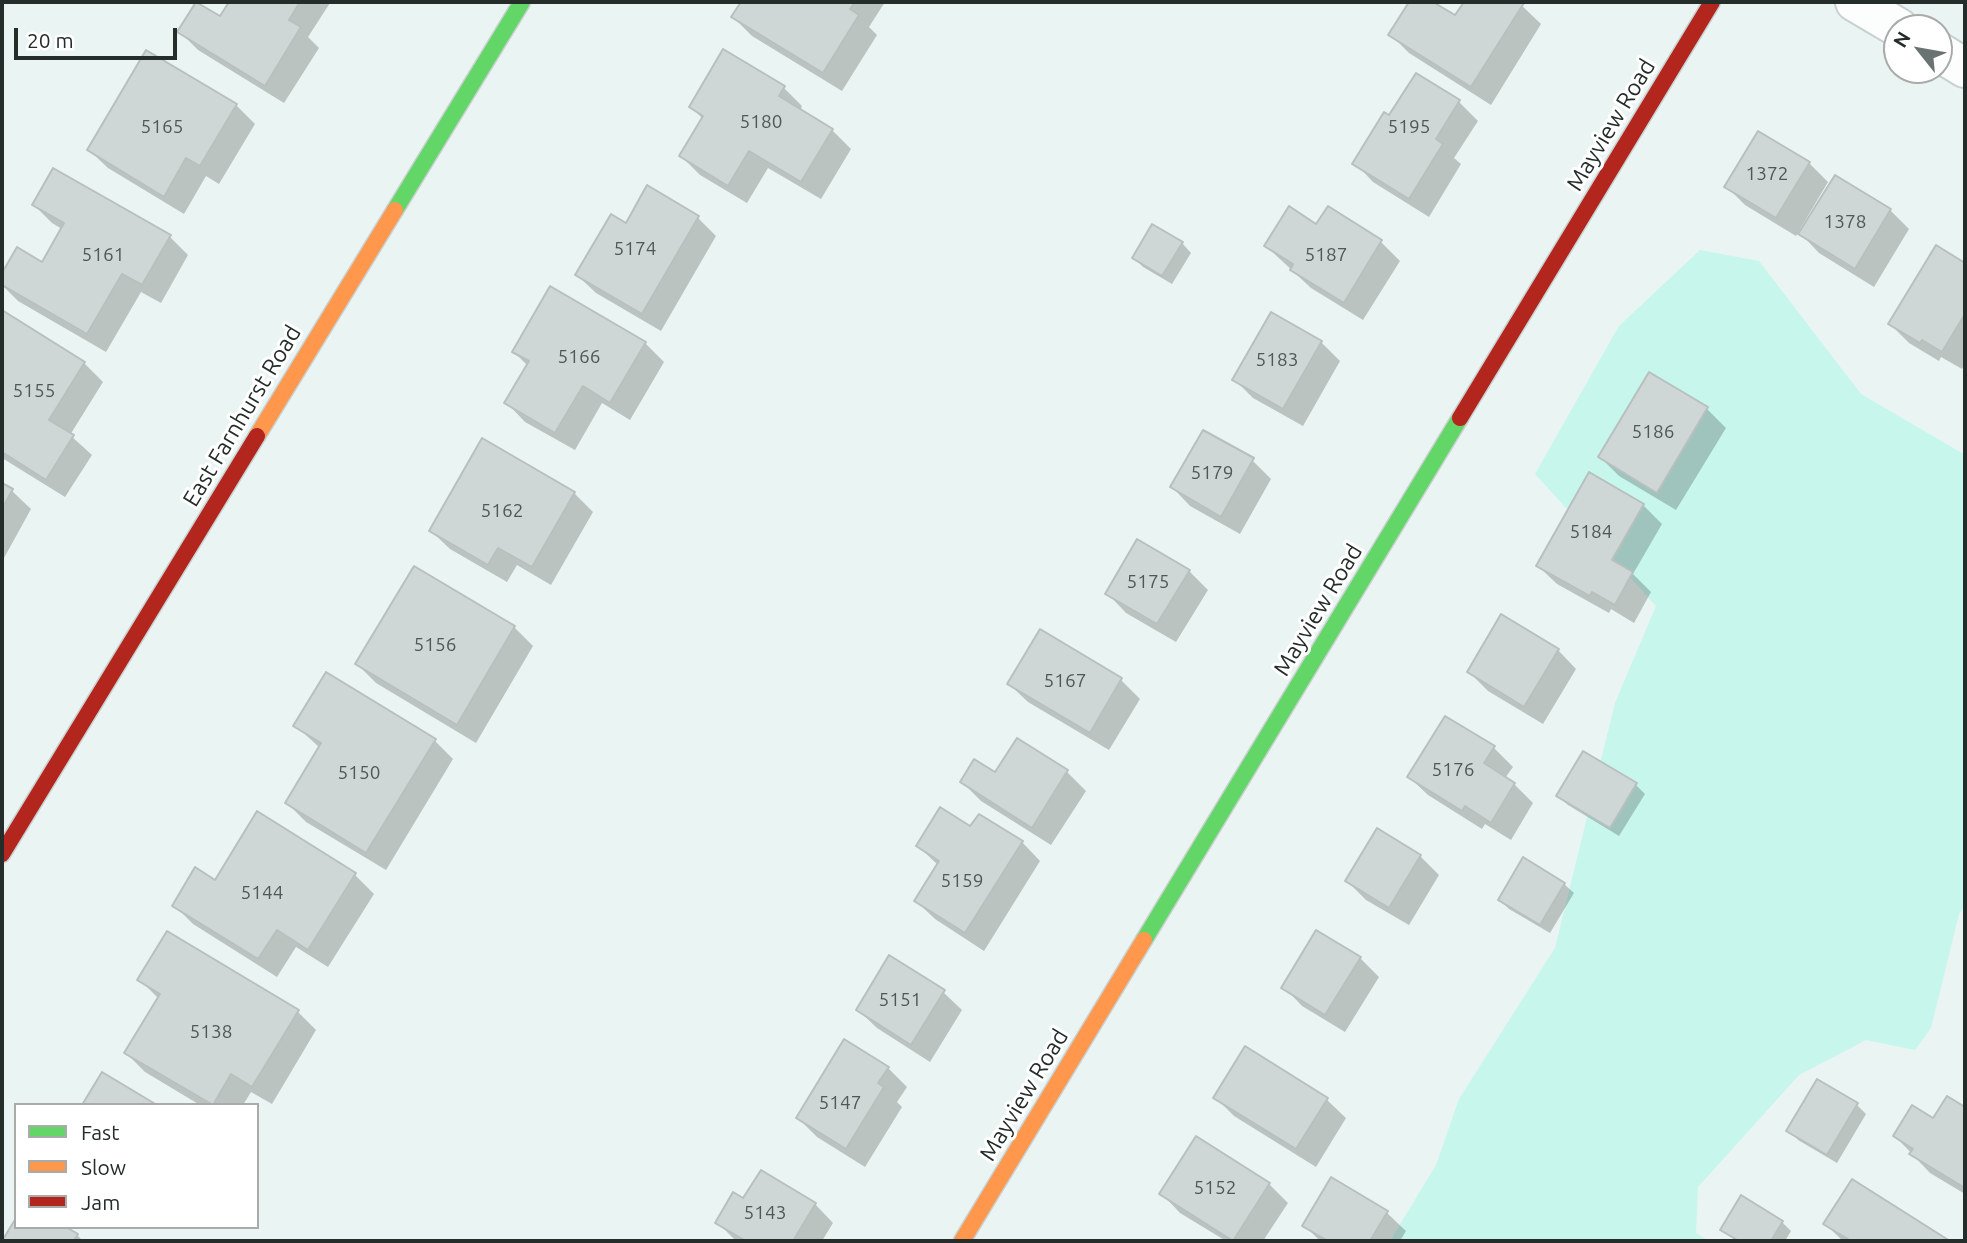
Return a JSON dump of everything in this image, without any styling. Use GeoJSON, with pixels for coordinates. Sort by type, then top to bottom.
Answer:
{"type":"FeatureCollection","features":[{"type":"Feature","properties":{"kind":"street","name":"East Farnhurst Road"},"geometry":{"type":"LineString","coordinates":[[2,854],[522,2]]}},
{"type":"Feature","properties":{"kind":"street","name":"Mayview Road"},"geometry":{"type":"LineString","coordinates":[[962,1241],[1712,2]]}},
{"type":"Feature","properties":{"kind":"street"},"geometry":{"type":"LineString","coordinates":[[1855,2],[1883,19]]}},
{"type":"Feature","properties":{"kind":"green space"},"geometry":{"type":"Polygon","coordinates":[[[1700,250],[1759,261],[1861,394],[1965,455],[1965,905],[1959,914],[1931,1028],[1915,1050],[1866,1040],[1799,1075],[1698,1187],[1696,1233],[1709,1241],[1390,1241],[1436,1165],[1459,1099],[1555,948],[1615,703],[1656,606],[1535,474],[1619,326],[1700,250]]]}},
{"type":"Feature","properties":{"kind":"building"},"geometry":{"type":"Polygon","coordinates":[[[196,2],[220,16],[229,2],[300,2],[289,20],[301,27],[265,86],[177,32],[196,2]]]}},
{"type":"Feature","properties":{"kind":"building"},"geometry":{"type":"Polygon","coordinates":[[[741,2],[855,2],[850,9],[859,15],[823,73],[731,17],[741,2]]]}},
{"type":"Feature","properties":{"kind":"building"},"geometry":{"type":"Polygon","coordinates":[[[1409,2],[1433,2],[1455,15],[1464,2],[1524,3],[1471,87],[1388,35],[1409,2]]]}},
{"type":"Feature","properties":{"kind":"building"},"geometry":{"type":"Polygon","coordinates":[[[723,49],[785,86],[779,96],[833,129],[801,182],[749,151],[728,186],[679,156],[703,116],[689,107],[723,49]]]}},
{"type":"Feature","properties":{"kind":"building"},"geometry":{"type":"Polygon","coordinates":[[[146,50],[237,104],[200,166],[186,158],[164,197],[87,150],[146,50]]]}},
{"type":"Feature","properties":{"kind":"building"},"geometry":{"type":"Polygon","coordinates":[[[1416,73],[1460,100],[1436,139],[1443,144],[1409,199],[1352,164],[1384,112],[1389,115],[1416,73]]]}},
{"type":"Feature","properties":{"kind":"building"},"geometry":{"type":"Polygon","coordinates":[[[1758,131],[1810,162],[1776,218],[1724,187],[1758,131]]]}},
{"type":"Feature","properties":{"kind":"building"},"geometry":{"type":"Polygon","coordinates":[[[53,168],[171,235],[142,285],[122,274],[87,334],[2,285],[2,273],[17,247],[42,262],[64,223],[32,205],[53,168]]]}},
{"type":"Feature","properties":{"kind":"building"},"geometry":{"type":"Polygon","coordinates":[[[1835,175],[1891,209],[1855,269],[1798,234],[1835,175]]]}},
{"type":"Feature","properties":{"kind":"building"},"geometry":{"type":"Polygon","coordinates":[[[647,185],[699,216],[642,314],[575,275],[611,214],[626,223],[647,185]]]}},
{"type":"Feature","properties":{"kind":"building"},"geometry":{"type":"Polygon","coordinates":[[[1289,206],[1316,224],[1328,206],[1382,240],[1344,303],[1290,270],[1293,264],[1264,246],[1289,206]]]}},
{"type":"Feature","properties":{"kind":"building"},"geometry":{"type":"Polygon","coordinates":[[[1152,224],[1183,242],[1162,276],[1132,258],[1152,224]]]}},
{"type":"Feature","properties":{"kind":"building"},"geometry":{"type":"Polygon","coordinates":[[[1936,245],[1965,263],[1965,314],[1942,352],[1922,340],[1920,343],[1888,324],[1936,245]]]}},
{"type":"Feature","properties":{"kind":"building"},"geometry":{"type":"Polygon","coordinates":[[[550,286],[646,342],[610,403],[583,386],[555,433],[504,403],[529,361],[512,352],[550,286]]]}},
{"type":"Feature","properties":{"kind":"building"},"geometry":{"type":"Polygon","coordinates":[[[2,310],[85,362],[49,420],[74,435],[46,480],[2,452],[2,310]]]}},
{"type":"Feature","properties":{"kind":"building"},"geometry":{"type":"Polygon","coordinates":[[[1271,312],[1322,341],[1283,409],[1232,380],[1271,312]]]}},
{"type":"Feature","properties":{"kind":"building"},"geometry":{"type":"Polygon","coordinates":[[[1649,372],[1708,407],[1657,493],[1598,457],[1649,372]]]}},
{"type":"Feature","properties":{"kind":"building"},"geometry":{"type":"Polygon","coordinates":[[[1203,430],[1254,458],[1221,517],[1170,487],[1203,430]]]}},
{"type":"Feature","properties":{"kind":"building"},"geometry":{"type":"Polygon","coordinates":[[[482,438],[575,492],[532,567],[498,548],[488,565],[429,531],[482,438]]]}},
{"type":"Feature","properties":{"kind":"building"},"geometry":{"type":"Polygon","coordinates":[[[1589,472],[1644,504],[1612,560],[1633,572],[1615,605],[1592,592],[1590,596],[1536,566],[1589,472]]]}},
{"type":"Feature","properties":{"kind":"building"},"geometry":{"type":"Polygon","coordinates":[[[2,483],[13,489],[2,509],[2,483]]]}},
{"type":"Feature","properties":{"kind":"building"},"geometry":{"type":"Polygon","coordinates":[[[1137,539],[1190,570],[1157,624],[1105,594],[1137,539]]]}},
{"type":"Feature","properties":{"kind":"building"},"geometry":{"type":"Polygon","coordinates":[[[414,566],[515,626],[457,725],[355,664],[414,566]]]}},
{"type":"Feature","properties":{"kind":"building"},"geometry":{"type":"Polygon","coordinates":[[[1501,614],[1559,649],[1524,707],[1467,672],[1501,614]]]}},
{"type":"Feature","properties":{"kind":"building"},"geometry":{"type":"Polygon","coordinates":[[[1040,629],[1122,678],[1090,733],[1007,684],[1040,629]]]}},
{"type":"Feature","properties":{"kind":"building"},"geometry":{"type":"Polygon","coordinates":[[[326,672],[436,739],[366,853],[285,803],[321,743],[293,726],[326,672]]]}},
{"type":"Feature","properties":{"kind":"building"},"geometry":{"type":"Polygon","coordinates":[[[1445,716],[1495,746],[1484,763],[1515,783],[1491,823],[1465,806],[1462,811],[1407,777],[1445,716]]]}},
{"type":"Feature","properties":{"kind":"building"},"geometry":{"type":"Polygon","coordinates":[[[1017,738],[1068,770],[1032,828],[960,782],[974,759],[995,772],[1017,738]]]}},
{"type":"Feature","properties":{"kind":"building"},"geometry":{"type":"Polygon","coordinates":[[[1583,751],[1637,783],[1610,828],[1556,796],[1583,751]]]}},
{"type":"Feature","properties":{"kind":"building"},"geometry":{"type":"Polygon","coordinates":[[[940,807],[970,826],[979,814],[1023,841],[965,933],[914,901],[939,861],[916,846],[940,807]]]}},
{"type":"Feature","properties":{"kind":"building"},"geometry":{"type":"Polygon","coordinates":[[[257,811],[356,873],[308,950],[277,930],[258,959],[172,906],[195,867],[215,880],[257,811]]]}},
{"type":"Feature","properties":{"kind":"building"},"geometry":{"type":"Polygon","coordinates":[[[1377,828],[1421,855],[1389,908],[1345,881],[1377,828]]]}},
{"type":"Feature","properties":{"kind":"building"},"geometry":{"type":"Polygon","coordinates":[[[1523,857],[1565,883],[1540,925],[1498,900],[1523,857]]]}},
{"type":"Feature","properties":{"kind":"building"},"geometry":{"type":"Polygon","coordinates":[[[1316,930],[1361,957],[1325,1015],[1281,988],[1316,930]]]}},
{"type":"Feature","properties":{"kind":"building"},"geometry":{"type":"Polygon","coordinates":[[[167,931],[299,1010],[252,1087],[231,1074],[214,1103],[210,1103],[124,1053],[160,994],[137,980],[167,931]]]}},
{"type":"Feature","properties":{"kind":"building"},"geometry":{"type":"Polygon","coordinates":[[[889,955],[945,990],[911,1045],[856,1010],[889,955]]]}},
{"type":"Feature","properties":{"kind":"building"},"geometry":{"type":"Polygon","coordinates":[[[844,1039],[889,1067],[878,1083],[884,1087],[846,1149],[796,1118],[844,1039]]]}},
{"type":"Feature","properties":{"kind":"building"},"geometry":{"type":"Polygon","coordinates":[[[1245,1046],[1328,1098],[1296,1149],[1213,1098],[1245,1046]]]}},
{"type":"Feature","properties":{"kind":"building"},"geometry":{"type":"Polygon","coordinates":[[[102,1072],[154,1103],[83,1103],[102,1072]]]}},
{"type":"Feature","properties":{"kind":"building"},"geometry":{"type":"Polygon","coordinates":[[[1817,1079],[1858,1103],[1827,1155],[1786,1131],[1817,1079]]]}},
{"type":"Feature","properties":{"kind":"building"},"geometry":{"type":"Polygon","coordinates":[[[1947,1096],[1965,1107],[1965,1188],[1909,1154],[1913,1149],[1893,1136],[1912,1105],[1933,1118],[1947,1096]]]}},
{"type":"Feature","properties":{"kind":"building"},"geometry":{"type":"Polygon","coordinates":[[[1196,1136],[1270,1183],[1233,1241],[1159,1194],[1196,1136]]]}},
{"type":"Feature","properties":{"kind":"building"},"geometry":{"type":"Polygon","coordinates":[[[761,1170],[816,1203],[793,1241],[746,1241],[715,1223],[733,1192],[743,1198],[761,1170]]]}},
{"type":"Feature","properties":{"kind":"building"},"geometry":{"type":"Polygon","coordinates":[[[1331,1177],[1388,1211],[1370,1241],[1328,1241],[1302,1226],[1331,1177]]]}},
{"type":"Feature","properties":{"kind":"building"},"geometry":{"type":"Polygon","coordinates":[[[1852,1179],[1950,1241],[1851,1241],[1823,1224],[1852,1179]]]}},
{"type":"Feature","properties":{"kind":"building"},"geometry":{"type":"Polygon","coordinates":[[[1741,1195],[1783,1221],[1771,1241],[1739,1241],[1720,1230],[1741,1195]]]}},
{"type":"Feature","properties":{"kind":"building"},"geometry":{"type":"Polygon","coordinates":[[[14,1221],[14,1229],[69,1229],[78,1234],[74,1241],[2,1241],[14,1221]]]}},
{"type":"Feature","properties":{"kind":"traffic: fast"},"geometry":{"type":"LineString","coordinates":[[395,210],[522,2]]}},
{"type":"Feature","properties":{"kind":"traffic: fast"},"geometry":{"type":"LineString","coordinates":[[1144,940],[1460,418]]}},
{"type":"Feature","properties":{"kind":"traffic: slow"},"geometry":{"type":"LineString","coordinates":[[257,436],[395,210]]}},
{"type":"Feature","properties":{"kind":"traffic: slow"},"geometry":{"type":"LineString","coordinates":[[962,1241],[1144,940]]}},
{"type":"Feature","properties":{"kind":"traffic: jam"},"geometry":{"type":"LineString","coordinates":[[1460,418],[1712,2]]}},
{"type":"Feature","properties":{"kind":"traffic: jam"},"geometry":{"type":"LineString","coordinates":[[2,854],[257,436]]}}]}
